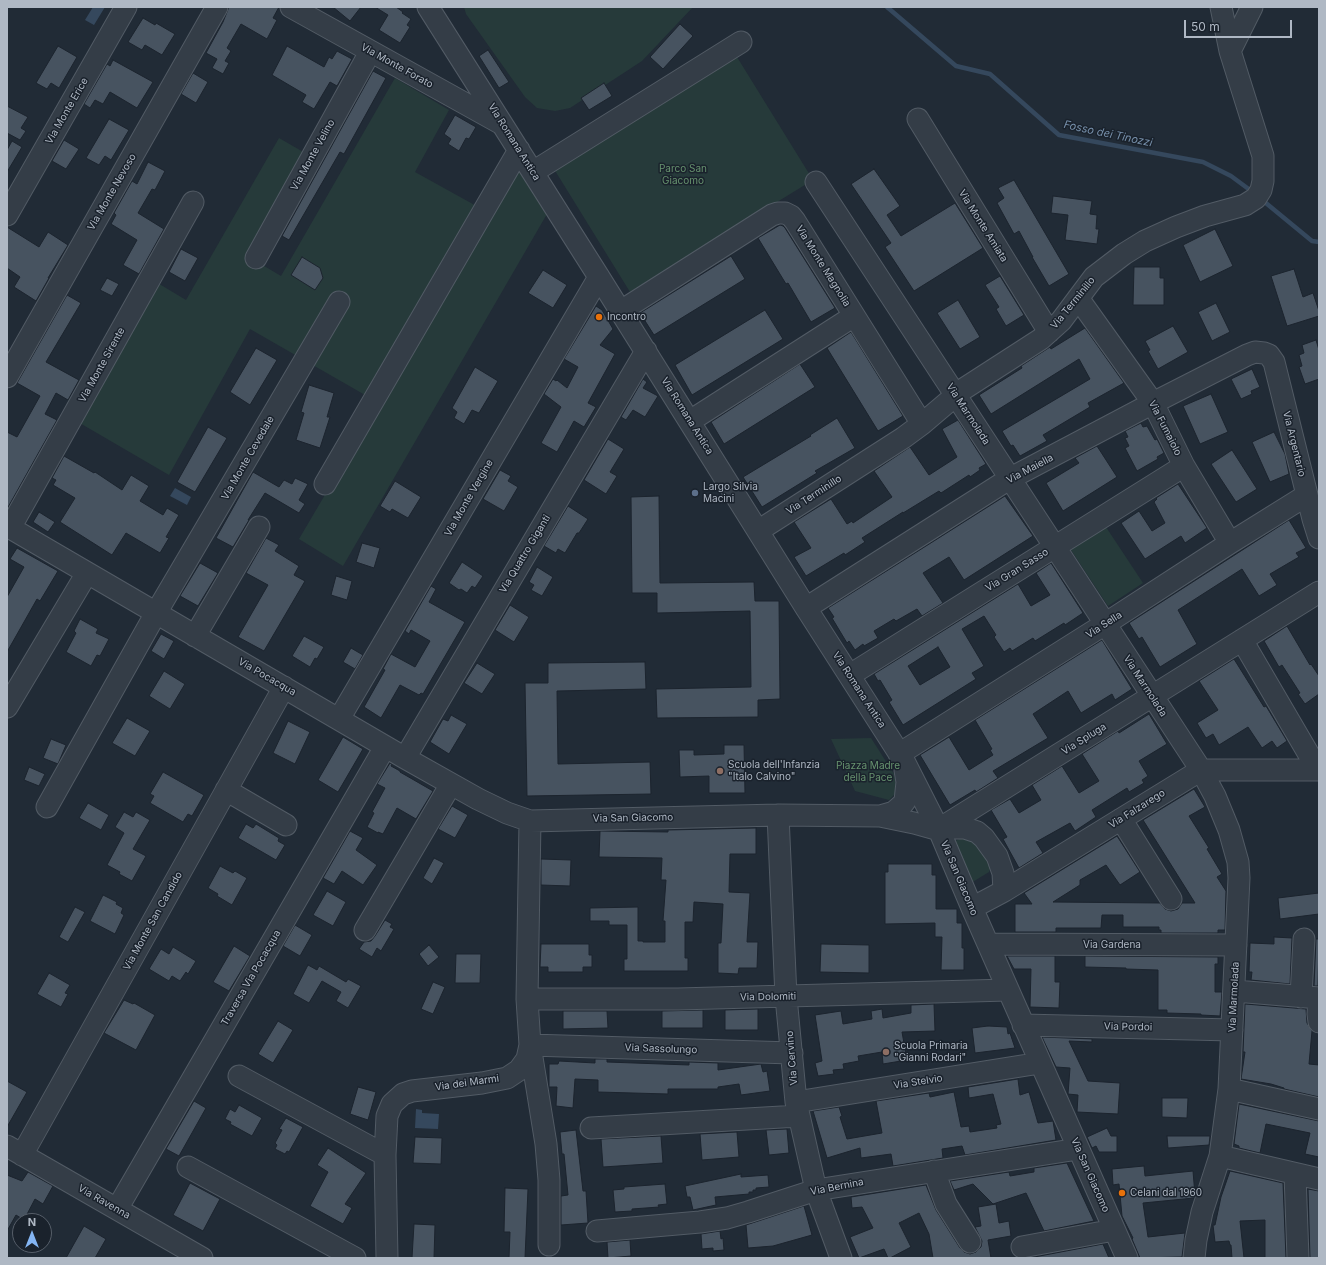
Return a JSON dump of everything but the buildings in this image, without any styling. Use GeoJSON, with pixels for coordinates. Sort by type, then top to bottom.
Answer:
{"type":"FeatureCollection","features":[{"type":"Feature","properties":{"kind":"street","name":"Via Monte Erice"},"geometry":{"type":"LineString","coordinates":[[7,215],[126,7]]}},
{"type":"Feature","properties":{"kind":"street","name":"Via Monte Nevoso"},"geometry":{"type":"LineString","coordinates":[[7,377],[217,7]]}},
{"type":"Feature","properties":{"kind":"street","name":"Via Monte Forato"},"geometry":{"type":"LineString","coordinates":[[291,7],[370,52],[503,124]]}},
{"type":"Feature","properties":{"kind":"street","name":"Via Romana Antica"},"geometry":{"type":"LineString","coordinates":[[428,7],[902,758],[939,830]]}},
{"type":"Feature","properties":{"kind":"street","name":"Via Terminillo"},"geometry":{"type":"LineString","coordinates":[[758,531],[922,424],[956,395],[1032,345],[1061,321],[1091,280],[1115,260],[1138,245],[1187,223],[1220,211],[1243,206],[1257,195],[1264,176],[1262,156],[1230,51],[1221,7]]}},
{"type":"Feature","properties":{"kind":"street"},"geometry":{"type":"LineString","coordinates":[[1230,51],[1252,7]]}},
{"type":"Feature","properties":{"kind":"street"},"geometry":{"type":"LineString","coordinates":[[533,172],[741,42]]}},
{"type":"Feature","properties":{"kind":"street","name":"Via Monte Velino"},"geometry":{"type":"LineString","coordinates":[[256,258],[370,52]]}},
{"type":"Feature","properties":{"kind":"street","name":"Via Monte Amiata"},"geometry":{"type":"LineString","coordinates":[[918,119],[1049,332]]}},
{"type":"Feature","properties":{"kind":"street"},"geometry":{"type":"LineString","coordinates":[[325,484],[519,150]]}},
{"type":"Feature","properties":{"kind":"street","name":"Via Marmolada"},"geometry":{"type":"LineString","coordinates":[[816,182],[1201,770],[1224,816],[1232,837],[1238,862],[1239,878],[1235,992],[1229,1089],[1220,1156],[1202,1212],[1194,1258]]}},
{"type":"Feature","properties":{"kind":"street","name":"Via Monte Sirente"},"geometry":{"type":"LineString","coordinates":[[8,527],[193,202]]}},
{"type":"Feature","properties":{"kind":"street","name":"Via Monte Magnolia"},"geometry":{"type":"LineString","coordinates":[[621,311],[772,215],[781,213],[788,214],[795,221],[922,424]]}},
{"type":"Feature","properties":{"kind":"street","name":"Via Monte Vergine"},"geometry":{"type":"LineString","coordinates":[[339,719],[599,277]]}},
{"type":"Feature","properties":{"kind":"street","name":"Via Fumaiolo"},"geometry":{"type":"LineString","coordinates":[[1078,298],[1153,403],[1184,466],[1230,543]]}},
{"type":"Feature","properties":{"kind":"street","name":"Via Monte Cevedale"},"geometry":{"type":"LineString","coordinates":[[47,807],[156,613],[339,302]]}},
{"type":"Feature","properties":{"kind":"street"},"geometry":{"type":"LineString","coordinates":[[690,421],[854,316]]}},
{"type":"Feature","properties":{"kind":"street","name":"Via Quattro Giganti"},"geometry":{"type":"LineString","coordinates":[[405,758],[646,351]]}},
{"type":"Feature","properties":{"kind":"street","name":"Via Maiella"},"geometry":{"type":"LineString","coordinates":[[806,608],[1010,479],[1247,355],[1255,352],[1264,353]]}},
{"type":"Feature","properties":{"kind":"street","name":"Via Argentario"},"geometry":{"type":"LineString","coordinates":[[1264,353],[1271,358],[1275,364],[1319,538]]}},
{"type":"Feature","properties":{"kind":"street","name":"Via Gran Sasso"},"geometry":{"type":"LineString","coordinates":[[850,675],[1184,466]]}},
{"type":"Feature","properties":{"kind":"street","name":"Via Sella"},"geometry":{"type":"LineString","coordinates":[[902,758],[1105,624],[1307,495]]}},
{"type":"Feature","properties":{"kind":"street","name":"Via Pocacqua"},"geometry":{"type":"LineString","coordinates":[[8,527],[451,784],[507,813],[530,821]]}},
{"type":"Feature","properties":{"kind":"street"},"geometry":{"type":"LineString","coordinates":[[195,636],[260,527]]}},
{"type":"Feature","properties":{"kind":"street"},"geometry":{"type":"LineString","coordinates":[[7,707],[86,573]]}},
{"type":"Feature","properties":{"kind":"street","name":"Via Spluga"},"geometry":{"type":"LineString","coordinates":[[939,830],[1319,592]]}},
{"type":"Feature","properties":{"kind":"street"},"geometry":{"type":"LineString","coordinates":[[1242,640],[1319,770]]}},
{"type":"Feature","properties":{"kind":"street","name":"Via Monte San Candido"},"geometry":{"type":"LineString","coordinates":[[15,1150],[226,790],[284,687]]}},
{"type":"Feature","properties":{"kind":"street","name":"Traversa Via Pocacqua"},"geometry":{"type":"LineString","coordinates":[[117,1209],[386,747]]}},
{"type":"Feature","properties":{"kind":"street"},"geometry":{"type":"LineString","coordinates":[[880,816],[894,812],[905,801],[907,782],[902,758]]}},
{"type":"Feature","properties":{"kind":"street"},"geometry":{"type":"LineString","coordinates":[[1201,770],[1319,770]]}},
{"type":"Feature","properties":{"kind":"street","name":"Via Falzarego"},"geometry":{"type":"LineString","coordinates":[[972,908],[1004,891],[1201,770]]}},
{"type":"Feature","properties":{"kind":"street"},"geometry":{"type":"LineString","coordinates":[[365,930],[451,784]]}},
{"type":"Feature","properties":{"kind":"street"},"geometry":{"type":"LineString","coordinates":[[226,790],[286,825]]}},
{"type":"Feature","properties":{"kind":"street","name":"Via San Giacomo"},"geometry":{"type":"LineString","coordinates":[[530,821],[778,815],[880,816],[939,830],[1023,1025],[1127,1258]]}},
{"type":"Feature","properties":{"kind":"street","name":"Via Cervino"},"geometry":{"type":"LineString","coordinates":[[778,815],[786,996],[797,1109],[816,1190],[841,1258]]}},
{"type":"Feature","properties":{"kind":"street"},"geometry":{"type":"LineString","coordinates":[[779,852],[793,831],[813,815]]}},
{"type":"Feature","properties":{"kind":"street"},"geometry":{"type":"LineString","coordinates":[[1121,819],[1171,899]]}},
{"type":"Feature","properties":{"kind":"street","name":"Via dei Marmi"},"geometry":{"type":"LineString","coordinates":[[387,1258],[387,1121],[389,1111],[395,1101],[404,1094],[412,1091],[482,1083],[507,1078],[515,1073],[524,1064],[530,1045],[527,999],[530,821]]}},
{"type":"Feature","properties":{"kind":"street"},"geometry":{"type":"LineString","coordinates":[[939,830],[949,828],[965,828],[976,832],[984,838],[999,861],[1003,873],[1004,891]]}},
{"type":"Feature","properties":{"kind":"street"},"geometry":{"type":"LineString","coordinates":[[1304,939],[1313,998],[1319,1022]]}},
{"type":"Feature","properties":{"kind":"street","name":"Via Gardena"},"geometry":{"type":"LineString","coordinates":[[988,944],[1236,945]]}},
{"type":"Feature","properties":{"kind":"street","name":"Via Dolomiti"},"geometry":{"type":"LineString","coordinates":[[527,999],[678,999],[1008,990]]}},
{"type":"Feature","properties":{"kind":"street"},"geometry":{"type":"LineString","coordinates":[[1235,992],[1313,998]]}},
{"type":"Feature","properties":{"kind":"street","name":"Via Pordoi"},"geometry":{"type":"LineString","coordinates":[[1023,1025],[1232,1030]]}},
{"type":"Feature","properties":{"kind":"street"},"geometry":{"type":"LineString","coordinates":[[530,1045],[546,1144],[549,1189],[548,1245]]}},
{"type":"Feature","properties":{"kind":"street","name":"Via Sassolungo"},"geometry":{"type":"LineString","coordinates":[[530,1045],[792,1053]]}},
{"type":"Feature","properties":{"kind":"street","name":"Via Stelvio"},"geometry":{"type":"LineString","coordinates":[[591,1128],[797,1109],[1040,1063]]}},
{"type":"Feature","properties":{"kind":"street"},"geometry":{"type":"LineString","coordinates":[[239,1076],[386,1155]]}},
{"type":"Feature","properties":{"kind":"street"},"geometry":{"type":"LineString","coordinates":[[1229,1089],[1319,1109]]}},
{"type":"Feature","properties":{"kind":"street","name":"Via Bernina"},"geometry":{"type":"LineString","coordinates":[[597,1232],[727,1218],[816,1190],[1078,1149]]}},
{"type":"Feature","properties":{"kind":"street","name":"Via Ravenna"},"geometry":{"type":"LineString","coordinates":[[15,1150],[202,1258]]}},
{"type":"Feature","properties":{"kind":"street"},"geometry":{"type":"LineString","coordinates":[[1220,1156],[1319,1179]]}},
{"type":"Feature","properties":{"kind":"street"},"geometry":{"type":"LineString","coordinates":[[188,1167],[355,1258]]}},
{"type":"Feature","properties":{"kind":"street"},"geometry":{"type":"LineString","coordinates":[[934,1171],[946,1204],[970,1242]]}},
{"type":"Feature","properties":{"kind":"street"},"geometry":{"type":"LineString","coordinates":[[1295,1174],[1298,1258]]}},
{"type":"Feature","properties":{"kind":"street"},"geometry":{"type":"LineString","coordinates":[[1022,1247],[1114,1230]]}},
{"type":"Feature","properties":{"kind":"green space"},"geometry":{"type":"Polygon","coordinates":[[[464,7],[693,7],[642,61],[570,108],[555,111],[537,108],[525,97],[466,14],[464,7]]]}},
{"type":"Feature","properties":{"kind":"green space","name":"Parco San Giacomo"},"geometry":{"type":"Polygon","coordinates":[[[737,57],[813,180],[630,292],[554,169],[737,57]]]}},
{"type":"Feature","properties":{"kind":"green space"},"geometry":{"type":"Polygon","coordinates":[[[395,78],[449,110],[415,172],[489,213],[516,163],[547,214],[343,566],[299,539],[379,403],[250,329],[169,475],[78,422],[156,282],[186,300],[279,138],[305,153],[249,257],[281,276],[395,78]]]}},
{"type":"Feature","properties":{"kind":"green space"},"geometry":{"type":"Polygon","coordinates":[[[1102,521],[1143,583],[1108,606],[1067,544],[1102,521]]]}},
{"type":"Feature","properties":{"kind":"green space","name":"Piazza Madre della Pace"},"geometry":{"type":"Polygon","coordinates":[[[871,738],[894,774],[896,785],[895,794],[889,800],[855,791],[831,739],[871,738]]]}},
{"type":"Feature","properties":{"kind":"green space"},"geometry":{"type":"Polygon","coordinates":[[[959,839],[973,839],[992,863],[989,872],[971,883],[952,843],[959,839]]]}},
{"type":"Feature","properties":{"kind":"water"},"geometry":{"type":"Polygon","coordinates":[[[93,7],[105,7],[94,25],[85,20],[93,7]]]}},
{"type":"Feature","properties":{"kind":"water"},"geometry":{"type":"Polygon","coordinates":[[[175,488],[191,497],[187,505],[170,496],[175,488]]]}},
{"type":"Feature","properties":{"kind":"water"},"geometry":{"type":"Polygon","coordinates":[[[416,1109],[422,1110],[422,1113],[439,1114],[438,1129],[415,1128],[416,1109]]]}},
{"type":"Feature","properties":{"kind":"waterway","name":"Fosso dei Tinozzi"},"geometry":{"type":"LineString","coordinates":[[887,7],[956,66],[990,74],[1059,135],[1203,162],[1231,176],[1254,193]]}},
{"type":"Feature","properties":{"kind":"waterway","name":"Fosso dei Tinozzi"},"geometry":{"type":"LineString","coordinates":[[1261,199],[1312,241],[1319,242]]}},
{"type":"Feature","properties":{"kind":"place","name":"Incontro"},"geometry":{"type":"Point","coordinates":[599,317]}},
{"type":"Feature","properties":{"kind":"place","name":"Largo Silvia Macini"},"geometry":{"type":"Point","coordinates":[695,493]}},
{"type":"Feature","properties":{"kind":"place","name":"Scuola dell'Infanzia \"Italo Calvino\""},"geometry":{"type":"Point","coordinates":[720,771]}},
{"type":"Feature","properties":{"kind":"place","name":"Scuola Primaria \"Gianni Rodari\""},"geometry":{"type":"Point","coordinates":[886,1052]}},
{"type":"Feature","properties":{"kind":"place","name":"Celani dal 1960"},"geometry":{"type":"Point","coordinates":[1122,1193]}}]}
